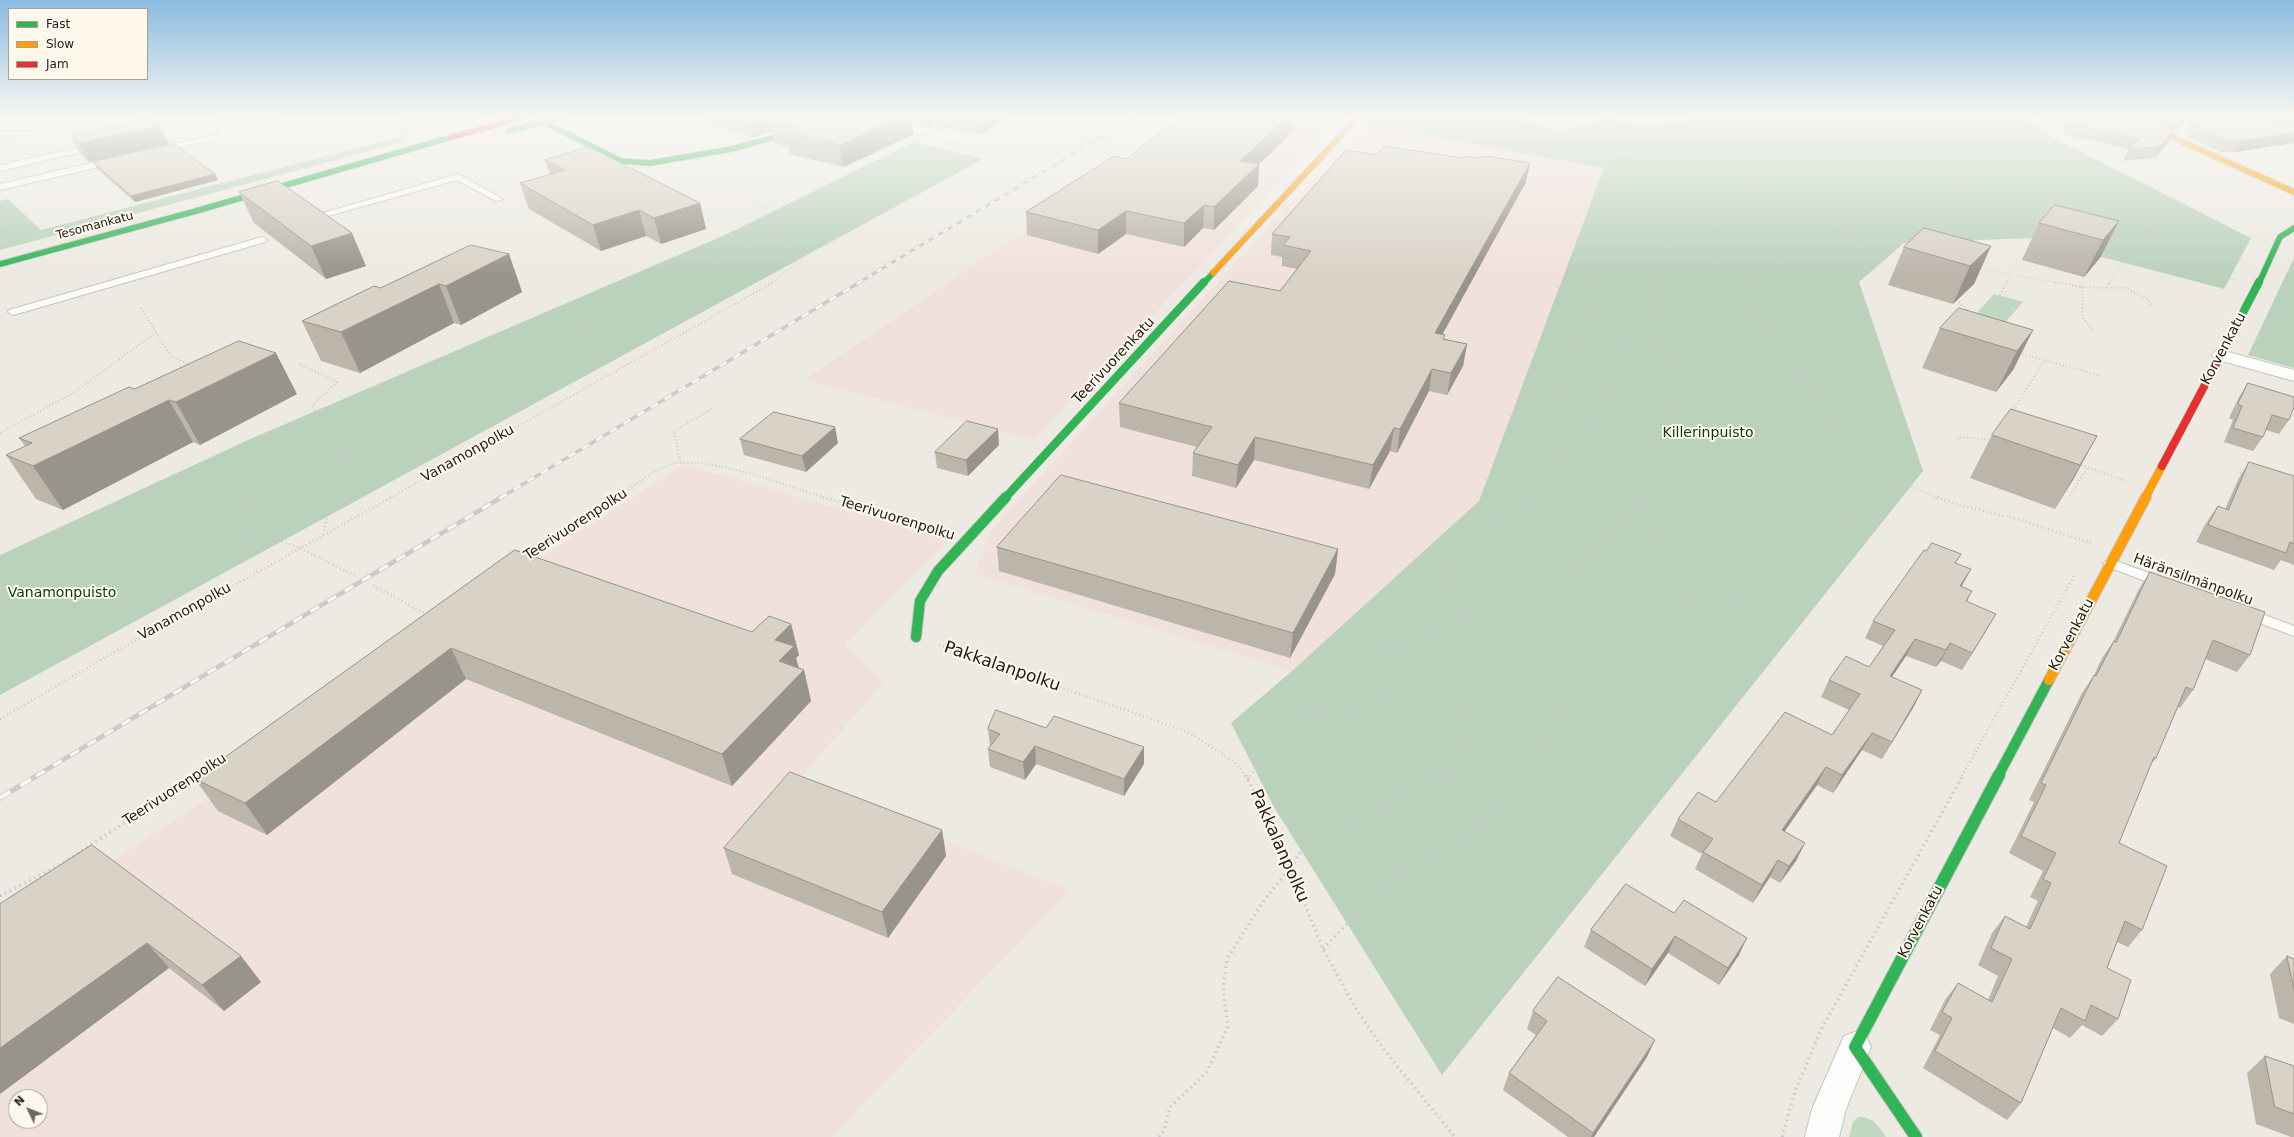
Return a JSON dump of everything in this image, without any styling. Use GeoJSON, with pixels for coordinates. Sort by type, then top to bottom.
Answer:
{"type":"FeatureCollection","features":[{"type":"Feature","properties":{"kind":"street","name":"Tesomankatu"},"geometry":{"type":"LineString","coordinates":[[196,212],[338,170]]}},
{"type":"Feature","properties":{"kind":"street","name":"Tesomankatu"},"geometry":{"type":"LineString","coordinates":[[0,264],[359,170]]}},
{"type":"Feature","properties":{"kind":"street","name":"Teerivuorenkatu"},"geometry":{"type":"LineString","coordinates":[[916,636],[920,601],[938,571],[1309,170]]}},
{"type":"Feature","properties":{"kind":"street"},"geometry":{"type":"LineString","coordinates":[[2245,170],[2294,192]]}},
{"type":"Feature","properties":{"kind":"street","name":"Korvenkatu"},"geometry":{"type":"LineString","coordinates":[[1822,1137],[1829,1109],[1855,1047],[2221,355],[2280,237],[2294,228]]}},
{"type":"Feature","properties":{"kind":"street"},"geometry":{"type":"LineString","coordinates":[[2221,355],[2294,376]]}},
{"type":"Feature","properties":{"kind":"street"},"geometry":{"type":"LineString","coordinates":[[1855,1047],[1916,1137]]}},
{"type":"Feature","properties":{"kind":"lane"},"geometry":{"type":"LineString","coordinates":[[0,187],[74,170]]}},
{"type":"Feature","properties":{"kind":"lane"},"geometry":{"type":"LineString","coordinates":[[324,224],[314,217],[458,177],[499,199]]}},
{"type":"Feature","properties":{"kind":"lane"},"geometry":{"type":"LineString","coordinates":[[13,312],[262,240]]}},
{"type":"Feature","properties":{"kind":"lane"},"geometry":{"type":"LineString","coordinates":[[2113,557],[2176,581]]}},
{"type":"Feature","properties":{"kind":"lane"},"geometry":{"type":"LineString","coordinates":[[2234,602],[2294,631]]}},
{"type":"Feature","properties":{"kind":"path","name":"Vanamonpolku"},"geometry":{"type":"LineString","coordinates":[[0,719],[111,654],[768,287],[797,262],[797,245],[771,222],[766,211],[753,194],[714,170]]}},
{"type":"Feature","properties":{"kind":"path"},"geometry":{"type":"LineString","coordinates":[[766,211],[779,187],[781,175],[778,170]]}},
{"type":"Feature","properties":{"kind":"path"},"geometry":{"type":"LineString","coordinates":[[1594,422],[1577,412],[1561,398],[1549,376],[1556,358],[1577,344],[1592,301],[1586,283],[1602,249],[1600,230],[1612,212],[1616,187],[1625,176],[1621,170]]}},
{"type":"Feature","properties":{"kind":"path"},"geometry":{"type":"LineString","coordinates":[[1666,170],[1683,187],[1683,198],[1687,205]]}},
{"type":"Feature","properties":{"kind":"path"},"geometry":{"type":"LineString","coordinates":[[1728,170],[1756,181],[1814,212],[1861,241],[1904,256]]}},
{"type":"Feature","properties":{"kind":"path"},"geometry":{"type":"LineString","coordinates":[[1945,170],[1973,186],[1994,194],[2101,210],[2155,229],[2188,237],[2261,237],[2258,243]]}},
{"type":"Feature","properties":{"kind":"path"},"geometry":{"type":"LineString","coordinates":[[1323,949],[1388,882],[1443,849],[1484,819],[1514,783],[1573,694],[1611,685],[1668,682],[1688,657],[1694,625],[1690,597],[1681,571],[1663,552],[1637,505],[1642,466],[1650,442],[1669,422],[1679,389],[1676,370],[1658,343],[1656,317],[1661,297],[1658,282],[1671,216],[1687,205],[1717,199],[1780,171],[1786,189],[1814,212]]}},
{"type":"Feature","properties":{"kind":"path","name":"Häränsilmänpolku"},"geometry":{"type":"LineString","coordinates":[[1702,202],[1715,224],[1721,240],[1715,258],[1740,301],[1787,354],[1850,451],[1870,466],[1906,485],[1955,504],[2017,519],[2092,543],[2113,557]]}},
{"type":"Feature","properties":{"kind":"path"},"geometry":{"type":"LineString","coordinates":[[0,227],[27,218]]}},
{"type":"Feature","properties":{"kind":"path"},"geometry":{"type":"LineString","coordinates":[[725,221],[752,248]]}},
{"type":"Feature","properties":{"kind":"path"},"geometry":{"type":"LineString","coordinates":[[218,520],[382,431],[417,405],[476,378],[503,361],[579,331],[676,281],[752,248],[771,222]]}},
{"type":"Feature","properties":{"kind":"path"},"geometry":{"type":"LineString","coordinates":[[1740,301],[1757,275],[1781,261],[1803,254],[1843,247],[1861,241]]}},
{"type":"Feature","properties":{"kind":"path"},"geometry":{"type":"LineString","coordinates":[[2207,258],[2222,276],[2238,280]]}},
{"type":"Feature","properties":{"kind":"path"},"geometry":{"type":"LineString","coordinates":[[2107,288],[2124,261]]}},
{"type":"Feature","properties":{"kind":"path"},"geometry":{"type":"LineString","coordinates":[[1973,268],[2081,287],[2125,288],[2139,292],[2148,299],[2150,305]]}},
{"type":"Feature","properties":{"kind":"path"},"geometry":{"type":"LineString","coordinates":[[2000,295],[2011,274]]}},
{"type":"Feature","properties":{"kind":"path"},"geometry":{"type":"LineString","coordinates":[[2234,286],[2241,274]]}},
{"type":"Feature","properties":{"kind":"path"},"geometry":{"type":"LineString","coordinates":[[2081,287],[2083,297],[2082,316],[2093,331]]}},
{"type":"Feature","properties":{"kind":"path"},"geometry":{"type":"LineString","coordinates":[[1959,302],[1970,313]]}},
{"type":"Feature","properties":{"kind":"path"},"geometry":{"type":"LineString","coordinates":[[141,308],[171,356],[196,367]]}},
{"type":"Feature","properties":{"kind":"path"},"geometry":{"type":"LineString","coordinates":[[0,433],[70,395],[156,332]]}},
{"type":"Feature","properties":{"kind":"path"},"geometry":{"type":"LineString","coordinates":[[1467,612],[1450,582],[1452,568],[1473,530],[1516,519],[1522,505],[1548,488],[1560,454],[1583,426],[1594,422],[1606,402],[1608,357],[1612,352],[1622,348],[1658,343]]}},
{"type":"Feature","properties":{"kind":"path"},"geometry":{"type":"LineString","coordinates":[[2017,353],[2101,376]]}},
{"type":"Feature","properties":{"kind":"path"},"geometry":{"type":"LineString","coordinates":[[2015,415],[2013,410],[2044,360]]}},
{"type":"Feature","properties":{"kind":"path"},"geometry":{"type":"LineString","coordinates":[[299,364],[337,382],[312,406],[341,454],[323,536]]}},
{"type":"Feature","properties":{"kind":"path"},"geometry":{"type":"LineString","coordinates":[[1679,389],[1706,388],[1736,374],[1766,374],[1804,380]]}},
{"type":"Feature","properties":{"kind":"path"},"geometry":{"type":"LineString","coordinates":[[680,461],[674,431],[712,409]]}},
{"type":"Feature","properties":{"kind":"path"},"geometry":{"type":"LineString","coordinates":[[1957,439],[1978,438],[1994,440]]}},
{"type":"Feature","properties":{"kind":"path","name":"Teerivuorenpolku"},"geometry":{"type":"LineString","coordinates":[[526,558],[664,468],[680,461],[700,462],[728,468],[966,541]]}},
{"type":"Feature","properties":{"kind":"path"},"geometry":{"type":"LineString","coordinates":[[2073,462],[2127,481]]}},
{"type":"Feature","properties":{"kind":"path"},"geometry":{"type":"LineString","coordinates":[[2070,496],[2088,467]]}},
{"type":"Feature","properties":{"kind":"path"},"geometry":{"type":"LineString","coordinates":[[2237,472],[2251,475]]}},
{"type":"Feature","properties":{"kind":"path"},"geometry":{"type":"LineString","coordinates":[[2123,488],[2131,474]]}},
{"type":"Feature","properties":{"kind":"path"},"geometry":{"type":"LineString","coordinates":[[1694,625],[1749,597],[1788,561],[1811,553],[1822,543],[1831,529],[1885,500],[1906,485]]}},
{"type":"Feature","properties":{"kind":"path"},"geometry":{"type":"LineString","coordinates":[[1248,779],[1280,740],[1362,662],[1467,612],[1532,600],[1571,571],[1637,505]]}},
{"type":"Feature","properties":{"kind":"path"},"geometry":{"type":"LineString","coordinates":[[123,522],[218,520],[300,548],[356,576]]}},
{"type":"Feature","properties":{"kind":"path"},"geometry":{"type":"LineString","coordinates":[[2089,550],[2096,536]]}},
{"type":"Feature","properties":{"kind":"path"},"geometry":{"type":"LineString","coordinates":[[1782,1137],[1795,1091],[1822,1028],[2078,569]]}},
{"type":"Feature","properties":{"kind":"path","name":"Häränsilmänpolku"},"geometry":{"type":"LineString","coordinates":[[2176,581],[2234,602]]}},
{"type":"Feature","properties":{"kind":"path"},"geometry":{"type":"LineString","coordinates":[[373,586],[434,618]]}},
{"type":"Feature","properties":{"kind":"path"},"geometry":{"type":"LineString","coordinates":[[1300,721],[1368,704],[1410,696],[1448,685],[1461,668],[1454,636],[1467,612]]}},
{"type":"Feature","properties":{"kind":"path","name":"Pakkalanpolku"},"geometry":{"type":"LineString","coordinates":[[916,636],[1188,732],[1233,762],[1248,779],[1270,819],[1291,867],[1323,949],[1356,1009],[1385,1051],[1452,1136]]}},
{"type":"Feature","properties":{"kind":"path"},"geometry":{"type":"LineString","coordinates":[[1159,1137],[1164,1131],[1170,1106],[1207,1072],[1228,1026],[1223,990],[1227,959],[1262,903],[1291,867],[1307,842],[1329,831],[1369,824],[1410,791],[1450,774],[1461,757],[1461,743],[1468,720],[1448,685]]}},
{"type":"Feature","properties":{"kind":"path","name":"Teerivuorenpolku"},"geometry":{"type":"LineString","coordinates":[[0,896],[58,866],[226,758]]}},
{"type":"Feature","properties":{"kind":"shaded area"},"geometry":{"type":"Polygon","coordinates":[[[1115,170],[1291,170],[1034,440],[804,380],[1115,170]]]}},
{"type":"Feature","properties":{"kind":"shaded area"},"geometry":{"type":"Polygon","coordinates":[[[1323,170],[1604,170],[1479,501],[1292,671],[974,574],[991,530],[1270,225],[1323,170]]]}},
{"type":"Feature","properties":{"kind":"shaded area"},"geometry":{"type":"Polygon","coordinates":[[[684,464],[948,540],[845,645],[884,683],[797,781],[1070,890],[832,1137],[0,1137],[0,935],[363,696],[544,555],[684,464]]]}},
{"type":"Feature","properties":{"kind":"green space"},"geometry":{"type":"Polygon","coordinates":[[[272,170],[298,170],[0,250],[0,201],[8,199],[41,230],[272,170]]]}},
{"type":"Feature","properties":{"kind":"green space","name":"Vanamonpuisto"},"geometry":{"type":"Polygon","coordinates":[[[857,170],[963,170],[0,695],[0,555],[248,440],[725,235],[857,170]]]}},
{"type":"Feature","properties":{"kind":"green space","name":"Killerinpuisto"},"geometry":{"type":"Polygon","coordinates":[[[1603,170],[2117,170],[2251,238],[2224,289],[2030,238],[1904,243],[1859,282],[1923,471],[1442,1075],[1274,807],[1231,723],[1292,671],[1479,501],[1603,170]]]}},
{"type":"Feature","properties":{"kind":"green space"},"geometry":{"type":"Polygon","coordinates":[[[2294,258],[2294,368],[2248,355],[2294,258]]]}},
{"type":"Feature","properties":{"kind":"green space"},"geometry":{"type":"Polygon","coordinates":[[[1994,294],[2023,302],[2003,325],[1974,316],[1994,294]]]}},
{"type":"Feature","properties":{"kind":"green space"},"geometry":{"type":"Polygon","coordinates":[[[1858,1117],[1868,1118],[1875,1122],[1886,1137],[1849,1137],[1853,1122],[1858,1117]]]}},
{"type":"Feature","properties":{"kind":"building"},"geometry":{"type":"Polygon","coordinates":[[[102,170],[210,170],[215,174],[131,196],[102,170]]]}},
{"type":"Feature","properties":{"kind":"building"},"geometry":{"type":"Polygon","coordinates":[[[565,170],[635,170],[700,203],[654,218],[639,210],[593,225],[520,183],[565,170]]]}},
{"type":"Feature","properties":{"kind":"building"},"geometry":{"type":"Polygon","coordinates":[[[1092,170],[1253,170],[1214,207],[1204,205],[1184,223],[1126,211],[1098,230],[1026,212],[1092,170]]]}},
{"type":"Feature","properties":{"kind":"building"},"geometry":{"type":"Polygon","coordinates":[[[1328,170],[1526,170],[1435,333],[1445,335],[1443,339],[1467,344],[1451,373],[1432,369],[1400,429],[1394,428],[1373,465],[1255,437],[1238,465],[1193,453],[1212,427],[1119,403],[1229,281],[1280,291],[1311,251],[1283,245],[1290,237],[1272,234],[1328,170]]]}},
{"type":"Feature","properties":{"kind":"building"},"geometry":{"type":"Polygon","coordinates":[[[278,181],[352,233],[311,246],[239,192],[278,181]]]}},
{"type":"Feature","properties":{"kind":"building"},"geometry":{"type":"Polygon","coordinates":[[[2055,205],[2119,221],[2103,240],[2039,223],[2055,205]]]}},
{"type":"Feature","properties":{"kind":"building"},"geometry":{"type":"Polygon","coordinates":[[[1924,228],[1991,246],[1970,266],[1904,247],[1924,228]]]}},
{"type":"Feature","properties":{"kind":"building"},"geometry":{"type":"Polygon","coordinates":[[[471,245],[509,254],[446,286],[439,284],[341,332],[302,321],[374,286],[380,288],[471,245]]]}},
{"type":"Feature","properties":{"kind":"building"},"geometry":{"type":"Polygon","coordinates":[[[1959,308],[2033,330],[2017,351],[1940,328],[1959,308]]]}},
{"type":"Feature","properties":{"kind":"building"},"geometry":{"type":"Polygon","coordinates":[[[239,341],[276,353],[176,402],[169,400],[33,466],[6,455],[32,443],[19,438],[129,387],[134,389],[239,341]]]}},
{"type":"Feature","properties":{"kind":"building"},"geometry":{"type":"Polygon","coordinates":[[[2248,383],[2294,397],[2294,407],[2289,420],[2272,415],[2263,437],[2233,428],[2242,406],[2238,404],[2248,383]]]}},
{"type":"Feature","properties":{"kind":"building"},"geometry":{"type":"Polygon","coordinates":[[[2011,409],[2097,436],[2080,465],[1992,435],[2011,409]]]}},
{"type":"Feature","properties":{"kind":"building"},"geometry":{"type":"Polygon","coordinates":[[[774,412],[835,427],[802,456],[740,439],[774,412]]]}},
{"type":"Feature","properties":{"kind":"building"},"geometry":{"type":"Polygon","coordinates":[[[967,421],[998,429],[966,460],[935,452],[967,421]]]}},
{"type":"Feature","properties":{"kind":"building"},"geometry":{"type":"Polygon","coordinates":[[[2249,462],[2294,476],[2294,544],[2290,542],[2286,553],[2208,525],[2218,506],[2228,510],[2249,462]]]}},
{"type":"Feature","properties":{"kind":"building"},"geometry":{"type":"Polygon","coordinates":[[[1061,475],[1338,549],[1293,633],[997,547],[1061,475]]]}},
{"type":"Feature","properties":{"kind":"building"},"geometry":{"type":"Polygon","coordinates":[[[1932,543],[1961,554],[1955,563],[1971,569],[1960,586],[1972,591],[1966,601],[1996,614],[1972,653],[1950,643],[1946,650],[1915,639],[1890,676],[1922,690],[1892,742],[1872,733],[1842,775],[1826,767],[1782,830],[1805,843],[1789,866],[1778,860],[1762,885],[1703,852],[1713,839],[1678,819],[1698,792],[1716,802],[1785,712],[1832,735],[1860,694],[1829,680],[1846,656],[1869,667],[1895,630],[1873,621],[1924,550],[1926,551],[1932,543]]]}},
{"type":"Feature","properties":{"kind":"building"},"geometry":{"type":"Polygon","coordinates":[[[515,550],[752,632],[769,616],[791,624],[775,640],[794,646],[779,661],[804,670],[722,754],[451,648],[245,803],[195,779],[515,550]]]}},
{"type":"Feature","properties":{"kind":"building"},"geometry":{"type":"Polygon","coordinates":[[[2150,572],[2265,612],[2250,655],[2213,640],[2193,690],[2186,687],[2156,758],[2154,757],[2119,843],[2167,866],[2142,930],[2125,921],[2107,968],[2131,980],[2118,1019],[2091,1005],[2085,1021],[2061,1008],[2021,1103],[1935,1051],[1952,1018],[1942,1012],[1958,983],[1992,1002],[2012,959],[1991,948],[2005,916],[2030,929],[2051,883],[2043,879],[2056,853],[2021,836],[2046,785],[2041,783],[2094,675],[2096,676],[2114,641],[2116,642],[2150,572]]]}},
{"type":"Feature","properties":{"kind":"building"},"geometry":{"type":"Polygon","coordinates":[[[996,710],[1046,728],[1054,716],[1144,747],[1124,779],[1035,746],[1023,762],[988,749],[1000,734],[988,729],[996,710]]]}},
{"type":"Feature","properties":{"kind":"building"},"geometry":{"type":"Polygon","coordinates":[[[790,772],[942,830],[882,912],[724,848],[790,772]]]}},
{"type":"Feature","properties":{"kind":"building"},"geometry":{"type":"Polygon","coordinates":[[[92,845],[241,956],[202,985],[147,943],[0,1048],[0,904],[92,845]]]}},
{"type":"Feature","properties":{"kind":"building"},"geometry":{"type":"Polygon","coordinates":[[[1626,884],[1674,913],[1684,900],[1747,938],[1728,968],[1675,936],[1652,969],[1591,930],[1626,884]]]}},
{"type":"Feature","properties":{"kind":"building"},"geometry":{"type":"Polygon","coordinates":[[[2287,956],[2294,959],[2294,988],[2287,956]]]}},
{"type":"Feature","properties":{"kind":"building"},"geometry":{"type":"Polygon","coordinates":[[[1558,977],[1655,1040],[1593,1133],[1509,1073],[1547,1021],[1533,1011],[1558,977]]]}},
{"type":"Feature","properties":{"kind":"building"},"geometry":{"type":"Polygon","coordinates":[[[2265,1056],[2294,1066],[2294,1114],[2275,1107],[2265,1056]]]}},
{"type":"Feature","properties":{"kind":"railway"},"geometry":{"type":"LineString","coordinates":[[858,283],[1046,170]]}},
{"type":"Feature","properties":{"kind":"railway"},"geometry":{"type":"LineString","coordinates":[[500,498],[860,282]]}},
{"type":"Feature","properties":{"kind":"railway"},"geometry":{"type":"LineString","coordinates":[[36,776],[502,497]]}},
{"type":"Feature","properties":{"kind":"railway"},"geometry":{"type":"LineString","coordinates":[[0,798],[38,775]]}},
{"type":"Feature","properties":{"kind":"traffic: fast"},"geometry":{"type":"LineString","coordinates":[[0,264],[196,211],[338,170]]}},
{"type":"Feature","properties":{"kind":"traffic: fast"},"geometry":{"type":"LineString","coordinates":[[2216,364],[2258,285],[2280,237],[2294,228]]}},
{"type":"Feature","properties":{"kind":"traffic: fast"},"geometry":{"type":"LineString","coordinates":[[916,637],[920,601],[938,571],[1213,273]]}},
{"type":"Feature","properties":{"kind":"traffic: fast"},"geometry":{"type":"LineString","coordinates":[[1916,1137],[1855,1047],[2049,680]]}},
{"type":"Feature","properties":{"kind":"traffic: slow"},"geometry":{"type":"LineString","coordinates":[[1213,273],[1309,170]]}},
{"type":"Feature","properties":{"kind":"traffic: slow"},"geometry":{"type":"LineString","coordinates":[[2245,170],[2294,192]]}},
{"type":"Feature","properties":{"kind":"traffic: slow"},"geometry":{"type":"LineString","coordinates":[[2049,680],[2162,466]]}},
{"type":"Feature","properties":{"kind":"traffic: jam"},"geometry":{"type":"LineString","coordinates":[[2162,466],[2216,364]]}}]}
